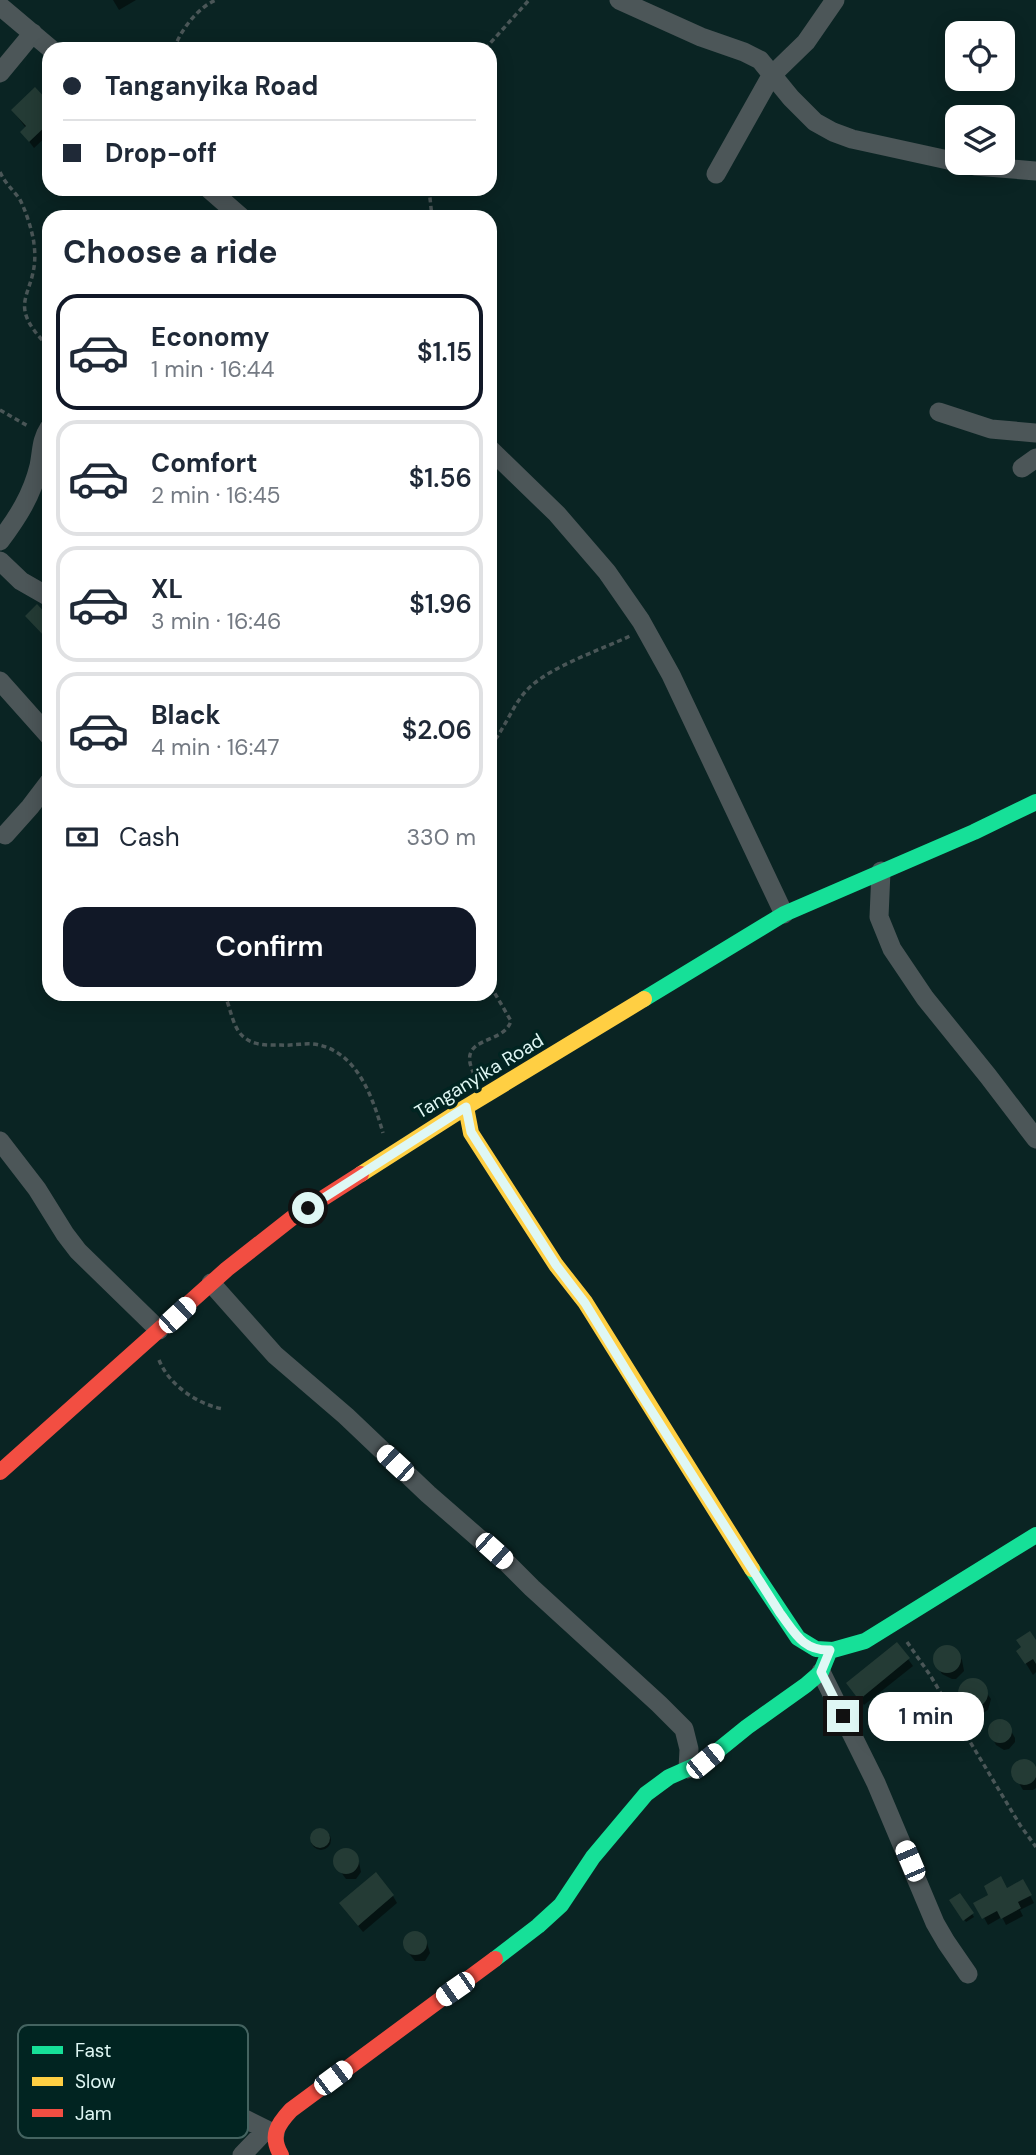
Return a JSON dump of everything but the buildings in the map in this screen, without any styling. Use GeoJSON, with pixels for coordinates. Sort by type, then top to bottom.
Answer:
{"type":"FeatureCollection","features":[{"type":"Feature","properties":{"kind":"street"},"geometry":{"type":"LineString","coordinates":[[619,0],[647,6],[727,48],[744,52],[760,61],[815,122],[832,132],[852,139],[945,159]]}},
{"type":"Feature","properties":{"kind":"street"},"geometry":{"type":"LineString","coordinates":[[716,174],[771,76],[806,42],[835,0]]}},
{"type":"Feature","properties":{"kind":"street"},"geometry":{"type":"LineString","coordinates":[[0,6],[43,42]]}},
{"type":"Feature","properties":{"kind":"street"},"geometry":{"type":"LineString","coordinates":[[0,73],[33,33]]}},
{"type":"Feature","properties":{"kind":"street"},"geometry":{"type":"LineString","coordinates":[[1015,169],[1036,171]]}},
{"type":"Feature","properties":{"kind":"street"},"geometry":{"type":"LineString","coordinates":[[217,196],[232,210]]}},
{"type":"Feature","properties":{"kind":"street"},"geometry":{"type":"LineString","coordinates":[[939,412],[991,429],[1036,433]]}},
{"type":"Feature","properties":{"kind":"street"},"geometry":{"type":"LineString","coordinates":[[0,541],[20,514],[32,490],[39,465],[42,438]]}},
{"type":"Feature","properties":{"kind":"street"},"geometry":{"type":"LineString","coordinates":[[497,456],[557,514],[607,572],[645,629],[671,675],[784,914]]}},
{"type":"Feature","properties":{"kind":"street"},"geometry":{"type":"LineString","coordinates":[[0,561],[21,581],[42,593]]}},
{"type":"Feature","properties":{"kind":"street"},"geometry":{"type":"LineString","coordinates":[[0,681],[42,728]]}},
{"type":"Feature","properties":{"kind":"street"},"geometry":{"type":"LineString","coordinates":[[5,835],[42,791]]}},
{"type":"Feature","properties":{"kind":"street","name":"Tanganyika Road"},"geometry":{"type":"LineString","coordinates":[[0,1472],[211,1283],[292,1218],[389,1155],[784,914],[1036,802]]}},
{"type":"Feature","properties":{"kind":"street"},"geometry":{"type":"LineString","coordinates":[[881,871],[879,917],[892,949],[925,998],[1036,1139]]}},
{"type":"Feature","properties":{"kind":"street"},"geometry":{"type":"LineString","coordinates":[[466,1107],[471,1132],[556,1265],[585,1303],[780,1613],[801,1641],[816,1650],[840,1650],[865,1641],[1036,1535]]}},
{"type":"Feature","properties":{"kind":"street"},"geometry":{"type":"LineString","coordinates":[[0,1141],[37,1189],[78,1251],[155,1335]]}},
{"type":"Feature","properties":{"kind":"street"},"geometry":{"type":"LineString","coordinates":[[211,1283],[275,1355],[346,1416],[659,1704],[684,1730],[689,1749],[688,1769]]}},
{"type":"Feature","properties":{"kind":"street"},"geometry":{"type":"LineString","coordinates":[[242,2155],[291,2110],[538,1926],[561,1905],[593,1857],[646,1794],[669,1777],[705,1761],[821,1672],[830,1650]]}},
{"type":"Feature","properties":{"kind":"street"},"geometry":{"type":"LineString","coordinates":[[821,1672],[876,1783],[935,1923],[968,1974]]}},
{"type":"Feature","properties":{"kind":"street"},"geometry":{"type":"LineString","coordinates":[[248,2121],[270,2132],[281,2155]]}},
{"type":"Feature","properties":{"kind":"path"},"geometry":{"type":"LineString","coordinates":[[177,42],[193,19],[209,3],[216,0]]}},
{"type":"Feature","properties":{"kind":"path"},"geometry":{"type":"LineString","coordinates":[[491,42],[529,0]]}},
{"type":"Feature","properties":{"kind":"path"},"geometry":{"type":"LineString","coordinates":[[0,172],[4,182],[19,199],[34,244],[31,272],[18,303]]}},
{"type":"Feature","properties":{"kind":"path"},"geometry":{"type":"LineString","coordinates":[[23,324],[42,342]]}},
{"type":"Feature","properties":{"kind":"path"},"geometry":{"type":"LineString","coordinates":[[0,410],[24,425],[42,428]]}},
{"type":"Feature","properties":{"kind":"path"},"geometry":{"type":"LineString","coordinates":[[497,737],[531,685],[564,666],[645,629]]}},
{"type":"Feature","properties":{"kind":"path"},"geometry":{"type":"LineString","coordinates":[[494,1091],[476,1078],[469,1057],[477,1045],[510,1026],[508,1014],[497,996]]}},
{"type":"Feature","properties":{"kind":"path"},"geometry":{"type":"LineString","coordinates":[[227,1001],[243,1037],[256,1044],[317,1044],[340,1053],[352,1064],[378,1114],[389,1155]]}},
{"type":"Feature","properties":{"kind":"path"},"geometry":{"type":"LineString","coordinates":[[155,1335],[162,1368],[172,1380],[183,1391],[207,1406],[223,1409]]}},
{"type":"Feature","properties":{"kind":"path"},"geometry":{"type":"LineString","coordinates":[[894,1623],[930,1675],[975,1753],[1036,1847]]}},
{"type":"Feature","properties":{"kind":"traffic: fast"},"geometry":{"type":"LineString","coordinates":[[644,999],[784,914],[974,832],[1036,802]]}},
{"type":"Feature","properties":{"kind":"traffic: fast"},"geometry":{"type":"LineString","coordinates":[[752,1569],[798,1638],[816,1649],[833,1650],[865,1641],[1036,1535]]}},
{"type":"Feature","properties":{"kind":"traffic: fast"},"geometry":{"type":"LineString","coordinates":[[495,1959],[561,1905],[593,1857],[646,1794],[669,1777],[705,1761],[806,1685],[821,1672],[830,1650]]}},
{"type":"Feature","properties":{"kind":"traffic: slow"},"geometry":{"type":"LineString","coordinates":[[361,1174],[644,999]]}},
{"type":"Feature","properties":{"kind":"traffic: slow"},"geometry":{"type":"LineString","coordinates":[[466,1107],[471,1133],[556,1265],[585,1302],[752,1569]]}},
{"type":"Feature","properties":{"kind":"traffic: jam"},"geometry":{"type":"LineString","coordinates":[[0,1472],[227,1269],[292,1218],[361,1174]]}},
{"type":"Feature","properties":{"kind":"traffic: jam"},"geometry":{"type":"LineString","coordinates":[[281,2155],[276,2142],[277,2131],[291,2110],[495,1959]]}},
{"type":"Feature","properties":{"kind":"route"},"geometry":{"type":"LineString","coordinates":[[308,1208],[466,1107],[471,1132],[556,1265],[608,1338],[780,1613],[801,1641],[816,1650],[830,1650],[821,1672],[843,1716]]}}]}
